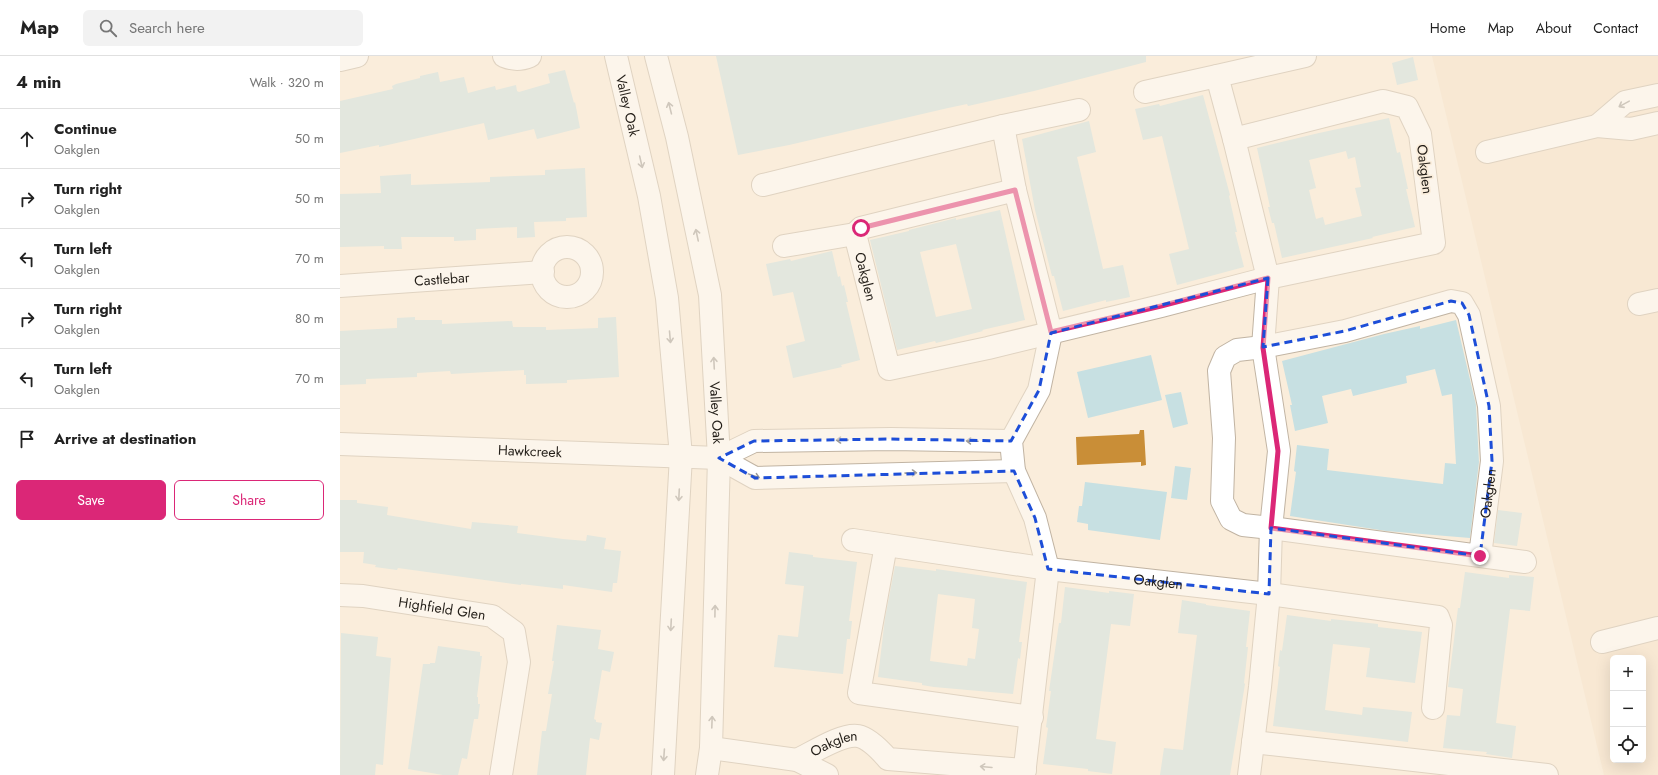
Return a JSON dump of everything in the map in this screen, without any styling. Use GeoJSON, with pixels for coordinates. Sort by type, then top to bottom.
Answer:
{"type":"FeatureCollection","features":[{"type":"Feature","properties":{"kind":"street"},"geometry":{"type":"LineString","coordinates":[[340,60],[357,56]]}},
{"type":"Feature","properties":{"kind":"street"},"geometry":{"type":"LineString","coordinates":[[504,56],[513,59],[522,59],[530,56]]}},
{"type":"Feature","properties":{"kind":"street","name":"Valley Oak"},"geometry":{"type":"LineString","coordinates":[[616,56],[649,196],[667,298],[681,456],[662,775]]}},
{"type":"Feature","properties":{"kind":"street","name":"Valley Oak"},"geometry":{"type":"LineString","coordinates":[[656,56],[677,137],[710,295],[719,458],[711,748],[707,775]]}},
{"type":"Feature","properties":{"kind":"street"},"geometry":{"type":"LineString","coordinates":[[1145,92],[1305,56]]}},
{"type":"Feature","properties":{"kind":"street"},"geometry":{"type":"LineString","coordinates":[[1217,76],[1268,278],[1263,348],[1278,451],[1271,528],[1268,594],[1249,775]]}},
{"type":"Feature","properties":{"kind":"street"},"geometry":{"type":"LineString","coordinates":[[1597,126],[1624,102],[1658,95]]}},
{"type":"Feature","properties":{"kind":"street","name":"Oakglen"},"geometry":{"type":"LineString","coordinates":[[1015,190],[861,228],[855,234],[889,370],[1161,306],[1268,278],[1434,243],[1420,134],[1407,108],[1383,101],[1234,139]]}},
{"type":"Feature","properties":{"kind":"street"},"geometry":{"type":"LineString","coordinates":[[763,185],[1003,126],[1079,110]]}},
{"type":"Feature","properties":{"kind":"street"},"geometry":{"type":"LineString","coordinates":[[1487,152],[1597,126],[1631,129],[1658,123]]}},
{"type":"Feature","properties":{"kind":"street"},"geometry":{"type":"LineString","coordinates":[[719,458],[754,441],[891,439],[1011,442],[1039,390],[1051,332],[1015,190],[1003,126]]}},
{"type":"Feature","properties":{"kind":"street"},"geometry":{"type":"LineString","coordinates":[[784,246],[855,234]]}},
{"type":"Feature","properties":{"kind":"street","name":"Castlebar"},"geometry":{"type":"LineString","coordinates":[[340,286],[543,272]]}},
{"type":"Feature","properties":{"kind":"street","name":"Oakglen"},"geometry":{"type":"LineString","coordinates":[[1271,528],[1243,525],[1231,519],[1222,501],[1224,438],[1219,371],[1225,356],[1237,350],[1263,348],[1344,331],[1451,301],[1462,303],[1469,315],[1489,406],[1492,461],[1480,556]]}},
{"type":"Feature","properties":{"kind":"street"},"geometry":{"type":"LineString","coordinates":[[889,474],[891,439]]}},
{"type":"Feature","properties":{"kind":"street","name":"Oakglen"},"geometry":{"type":"LineString","coordinates":[[797,760],[845,737],[859,736],[876,747],[891,770],[1025,772],[1048,569],[1035,518],[1014,471],[1011,442]]}},
{"type":"Feature","properties":{"kind":"street","name":"Hawkcreek"},"geometry":{"type":"LineString","coordinates":[[340,444],[719,458]]}},
{"type":"Feature","properties":{"kind":"street"},"geometry":{"type":"LineString","coordinates":[[719,458],[755,478],[1014,471]]}},
{"type":"Feature","properties":{"kind":"street"},"geometry":{"type":"LineString","coordinates":[[1271,528],[1525,562]]}},
{"type":"Feature","properties":{"kind":"street","name":"Oakglen"},"geometry":{"type":"LineString","coordinates":[[853,540],[1048,569],[1268,594],[1438,617],[1441,625],[1433,708]]}},
{"type":"Feature","properties":{"kind":"street"},"geometry":{"type":"LineString","coordinates":[[886,545],[858,693],[1032,717]]}},
{"type":"Feature","properties":{"kind":"street","name":"Highfield Glen"},"geometry":{"type":"LineString","coordinates":[[340,595],[362,596],[492,616],[514,632],[519,662],[501,775]]}},
{"type":"Feature","properties":{"kind":"street"},"geometry":{"type":"LineString","coordinates":[[1602,642],[1658,628]]}},
{"type":"Feature","properties":{"kind":"street"},"geometry":{"type":"LineString","coordinates":[[1253,742],[1547,775]]}},
{"type":"Feature","properties":{"kind":"street","name":"Oakglen"},"geometry":{"type":"LineString","coordinates":[[711,748],[797,760],[827,775]]}},
{"type":"Feature","properties":{"kind":"highlighted area"},"geometry":{"type":"Polygon","coordinates":[[[1268,278],[1263,347],[1345,331],[1451,301],[1462,303],[1469,315],[1489,406],[1492,461],[1480,556],[1271,528],[1269,594],[1048,569],[1035,518],[1014,471],[755,478],[719,458],[754,441],[891,439],[1011,441],[1039,390],[1051,333],[1268,278]]]}},
{"type":"Feature","properties":{"kind":"shaded area"},"geometry":{"type":"Polygon","coordinates":[[[1432,56],[1658,56],[1658,775],[1604,775],[1432,56]]]}},
{"type":"Feature","properties":{"kind":"shaded area"},"geometry":{"type":"Polygon","coordinates":[[[1140,430],[1144,430],[1146,465],[1141,466],[1141,462],[1077,465],[1076,437],[1139,434],[1140,430]]]}},
{"type":"Feature","properties":{"kind":"building"},"geometry":{"type":"Polygon","coordinates":[[[716,56],[1146,56],[1146,62],[1034,91],[968,106],[967,104],[948,108],[789,145],[738,155],[716,56]]]}},
{"type":"Feature","properties":{"kind":"building"},"geometry":{"type":"Polygon","coordinates":[[[1413,57],[1418,80],[1397,85],[1392,63],[1413,57]]]}},
{"type":"Feature","properties":{"kind":"building"},"geometry":{"type":"Polygon","coordinates":[[[565,70],[574,103],[575,102],[580,128],[537,139],[534,129],[488,140],[484,123],[379,147],[379,145],[340,153],[340,101],[393,89],[392,86],[396,84],[438,72],[440,82],[464,77],[468,93],[495,86],[496,90],[516,85],[517,91],[519,92],[550,83],[548,74],[565,70]]]}},
{"type":"Feature","properties":{"kind":"building"},"geometry":{"type":"Polygon","coordinates":[[[1203,95],[1230,195],[1237,232],[1235,232],[1244,267],[1177,285],[1169,254],[1189,249],[1162,136],[1143,140],[1135,109],[1159,104],[1160,106],[1203,95]]]}},
{"type":"Feature","properties":{"kind":"building"},"geometry":{"type":"Polygon","coordinates":[[[1389,118],[1397,153],[1400,152],[1408,189],[1406,189],[1415,227],[1282,258],[1274,223],[1272,223],[1268,207],[1270,207],[1257,148],[1389,118]],[[1346,151],[1309,160],[1316,188],[1309,190],[1316,219],[1323,217],[1325,225],[1362,216],[1355,188],[1361,187],[1355,157],[1348,159],[1346,151]]]}},
{"type":"Feature","properties":{"kind":"building"},"geometry":{"type":"Polygon","coordinates":[[[1089,121],[1096,152],[1077,157],[1103,269],[1123,265],[1130,297],[1106,302],[1106,300],[1063,311],[1054,276],[1052,276],[1035,210],[1022,139],[1089,121]]]}},
{"type":"Feature","properties":{"kind":"building"},"geometry":{"type":"Polygon","coordinates":[[[585,168],[587,217],[566,218],[566,221],[534,222],[535,237],[517,238],[517,227],[476,229],[476,240],[454,241],[454,237],[401,237],[402,249],[384,249],[384,246],[340,247],[340,194],[381,193],[380,176],[411,174],[411,185],[490,182],[490,177],[545,175],[545,170],[585,168]]]}},
{"type":"Feature","properties":{"kind":"building"},"geometry":{"type":"Polygon","coordinates":[[[1000,210],[1025,320],[936,343],[935,341],[897,350],[870,240],[956,218],[956,220],[1000,210]],[[956,244],[920,252],[936,317],[972,309],[956,244]]]}},
{"type":"Feature","properties":{"kind":"building"},"geometry":{"type":"Polygon","coordinates":[[[832,251],[838,277],[840,276],[842,286],[844,285],[848,302],[846,302],[860,360],[841,365],[842,367],[793,378],[786,346],[805,341],[793,292],[773,296],[766,264],[790,259],[791,261],[832,251]]]}},
{"type":"Feature","properties":{"kind":"building"},"geometry":{"type":"Polygon","coordinates":[[[415,317],[415,320],[442,320],[442,324],[512,321],[513,327],[546,327],[546,330],[598,328],[598,318],[616,317],[619,377],[567,380],[567,383],[526,384],[526,375],[524,375],[524,370],[451,374],[450,371],[417,373],[417,377],[366,379],[366,384],[340,385],[340,331],[397,328],[397,318],[415,317]]]}},
{"type":"Feature","properties":{"kind":"building"},"geometry":{"type":"Polygon","coordinates":[[[1456,320],[1476,405],[1479,462],[1470,538],[1386,531],[1290,516],[1296,472],[1294,471],[1297,445],[1329,449],[1327,470],[1443,484],[1445,463],[1456,464],[1452,394],[1442,396],[1435,369],[1406,376],[1407,383],[1353,396],[1351,389],[1322,396],[1328,423],[1295,431],[1290,405],[1292,405],[1282,361],[1384,334],[1420,326],[1420,329],[1456,320]]]}},
{"type":"Feature","properties":{"kind":"building"},"geometry":{"type":"Polygon","coordinates":[[[1151,355],[1162,400],[1088,418],[1077,372],[1151,355]]]}},
{"type":"Feature","properties":{"kind":"building"},"geometry":{"type":"Polygon","coordinates":[[[1181,392],[1188,424],[1173,428],[1165,395],[1181,392]]]}},
{"type":"Feature","properties":{"kind":"building"},"geometry":{"type":"Polygon","coordinates":[[[1175,466],[1191,468],[1187,500],[1171,498],[1175,466]]]}},
{"type":"Feature","properties":{"kind":"building"},"geometry":{"type":"Polygon","coordinates":[[[1085,482],[1167,492],[1160,540],[1088,530],[1088,524],[1077,522],[1079,506],[1082,506],[1085,482]]]}},
{"type":"Feature","properties":{"kind":"building"},"geometry":{"type":"Polygon","coordinates":[[[340,500],[357,500],[357,503],[388,507],[387,515],[471,529],[472,522],[518,526],[517,533],[563,539],[586,541],[587,535],[606,538],[604,549],[621,551],[617,583],[613,583],[612,592],[563,585],[563,589],[521,585],[398,568],[397,570],[375,567],[376,565],[363,563],[364,552],[340,552],[340,500]]]}},
{"type":"Feature","properties":{"kind":"building"},"geometry":{"type":"Polygon","coordinates":[[[1498,510],[1522,513],[1517,546],[1494,543],[1498,510]]]}},
{"type":"Feature","properties":{"kind":"building"},"geometry":{"type":"Polygon","coordinates":[[[789,552],[813,555],[813,557],[857,562],[849,621],[852,621],[850,639],[847,639],[843,674],[774,667],[778,635],[798,637],[804,586],[785,584],[789,552]]]}},
{"type":"Feature","properties":{"kind":"building"},"geometry":{"type":"Polygon","coordinates":[[[895,566],[936,571],[936,569],[1027,582],[1019,642],[1022,642],[1020,659],[1018,658],[1013,694],[934,687],[922,685],[922,683],[878,677],[885,618],[895,566]],[[938,594],[930,661],[967,666],[968,658],[975,659],[979,629],[972,628],[975,599],[938,594]]]}},
{"type":"Feature","properties":{"kind":"building"},"geometry":{"type":"Polygon","coordinates":[[[1465,572],[1509,578],[1509,575],[1534,577],[1530,611],[1510,609],[1496,723],[1516,726],[1512,758],[1486,754],[1487,752],[1443,748],[1447,715],[1460,716],[1463,689],[1448,687],[1458,608],[1460,608],[1465,572]]]}},
{"type":"Feature","properties":{"kind":"building"},"geometry":{"type":"Polygon","coordinates":[[[1065,587],[1109,593],[1109,591],[1134,594],[1130,626],[1111,624],[1096,739],[1116,742],[1112,774],[1088,771],[1088,769],[1043,764],[1048,728],[1046,727],[1051,691],[1049,691],[1059,623],[1061,623],[1065,587]]]}},
{"type":"Feature","properties":{"kind":"building"},"geometry":{"type":"Polygon","coordinates":[[[1182,600],[1250,611],[1246,647],[1248,647],[1245,684],[1230,775],[1160,775],[1164,748],[1183,750],[1197,635],[1178,633],[1182,600]]]}},
{"type":"Feature","properties":{"kind":"building"},"geometry":{"type":"Polygon","coordinates":[[[1287,615],[1331,621],[1331,619],[1378,624],[1378,627],[1422,632],[1415,683],[1366,677],[1370,648],[1333,644],[1325,710],[1362,715],[1363,707],[1412,712],[1408,742],[1273,726],[1280,667],[1278,666],[1280,650],[1282,651],[1287,615]]]}},
{"type":"Feature","properties":{"kind":"building"},"geometry":{"type":"Polygon","coordinates":[[[557,625],[601,630],[598,649],[614,652],[610,672],[602,670],[594,719],[596,722],[602,723],[599,740],[590,738],[586,775],[537,775],[542,731],[546,731],[552,694],[548,694],[554,661],[552,661],[557,625]]]}},
{"type":"Feature","properties":{"kind":"building"},"geometry":{"type":"Polygon","coordinates":[[[341,633],[378,637],[376,656],[391,658],[383,765],[376,764],[375,775],[340,775],[341,633]]]}},
{"type":"Feature","properties":{"kind":"building"},"geometry":{"type":"Polygon","coordinates":[[[438,646],[480,652],[480,656],[482,656],[477,697],[478,704],[480,704],[478,719],[474,719],[467,759],[462,758],[458,775],[443,775],[408,769],[423,664],[435,663],[438,646]]]}},
{"type":"Feature","properties":{"kind":"route"},"geometry":{"type":"LineString","coordinates":[[861,228],[1015,190],[1051,332],[1161,306],[1268,278],[1263,348],[1278,451],[1271,528],[1480,556]]}}]}
